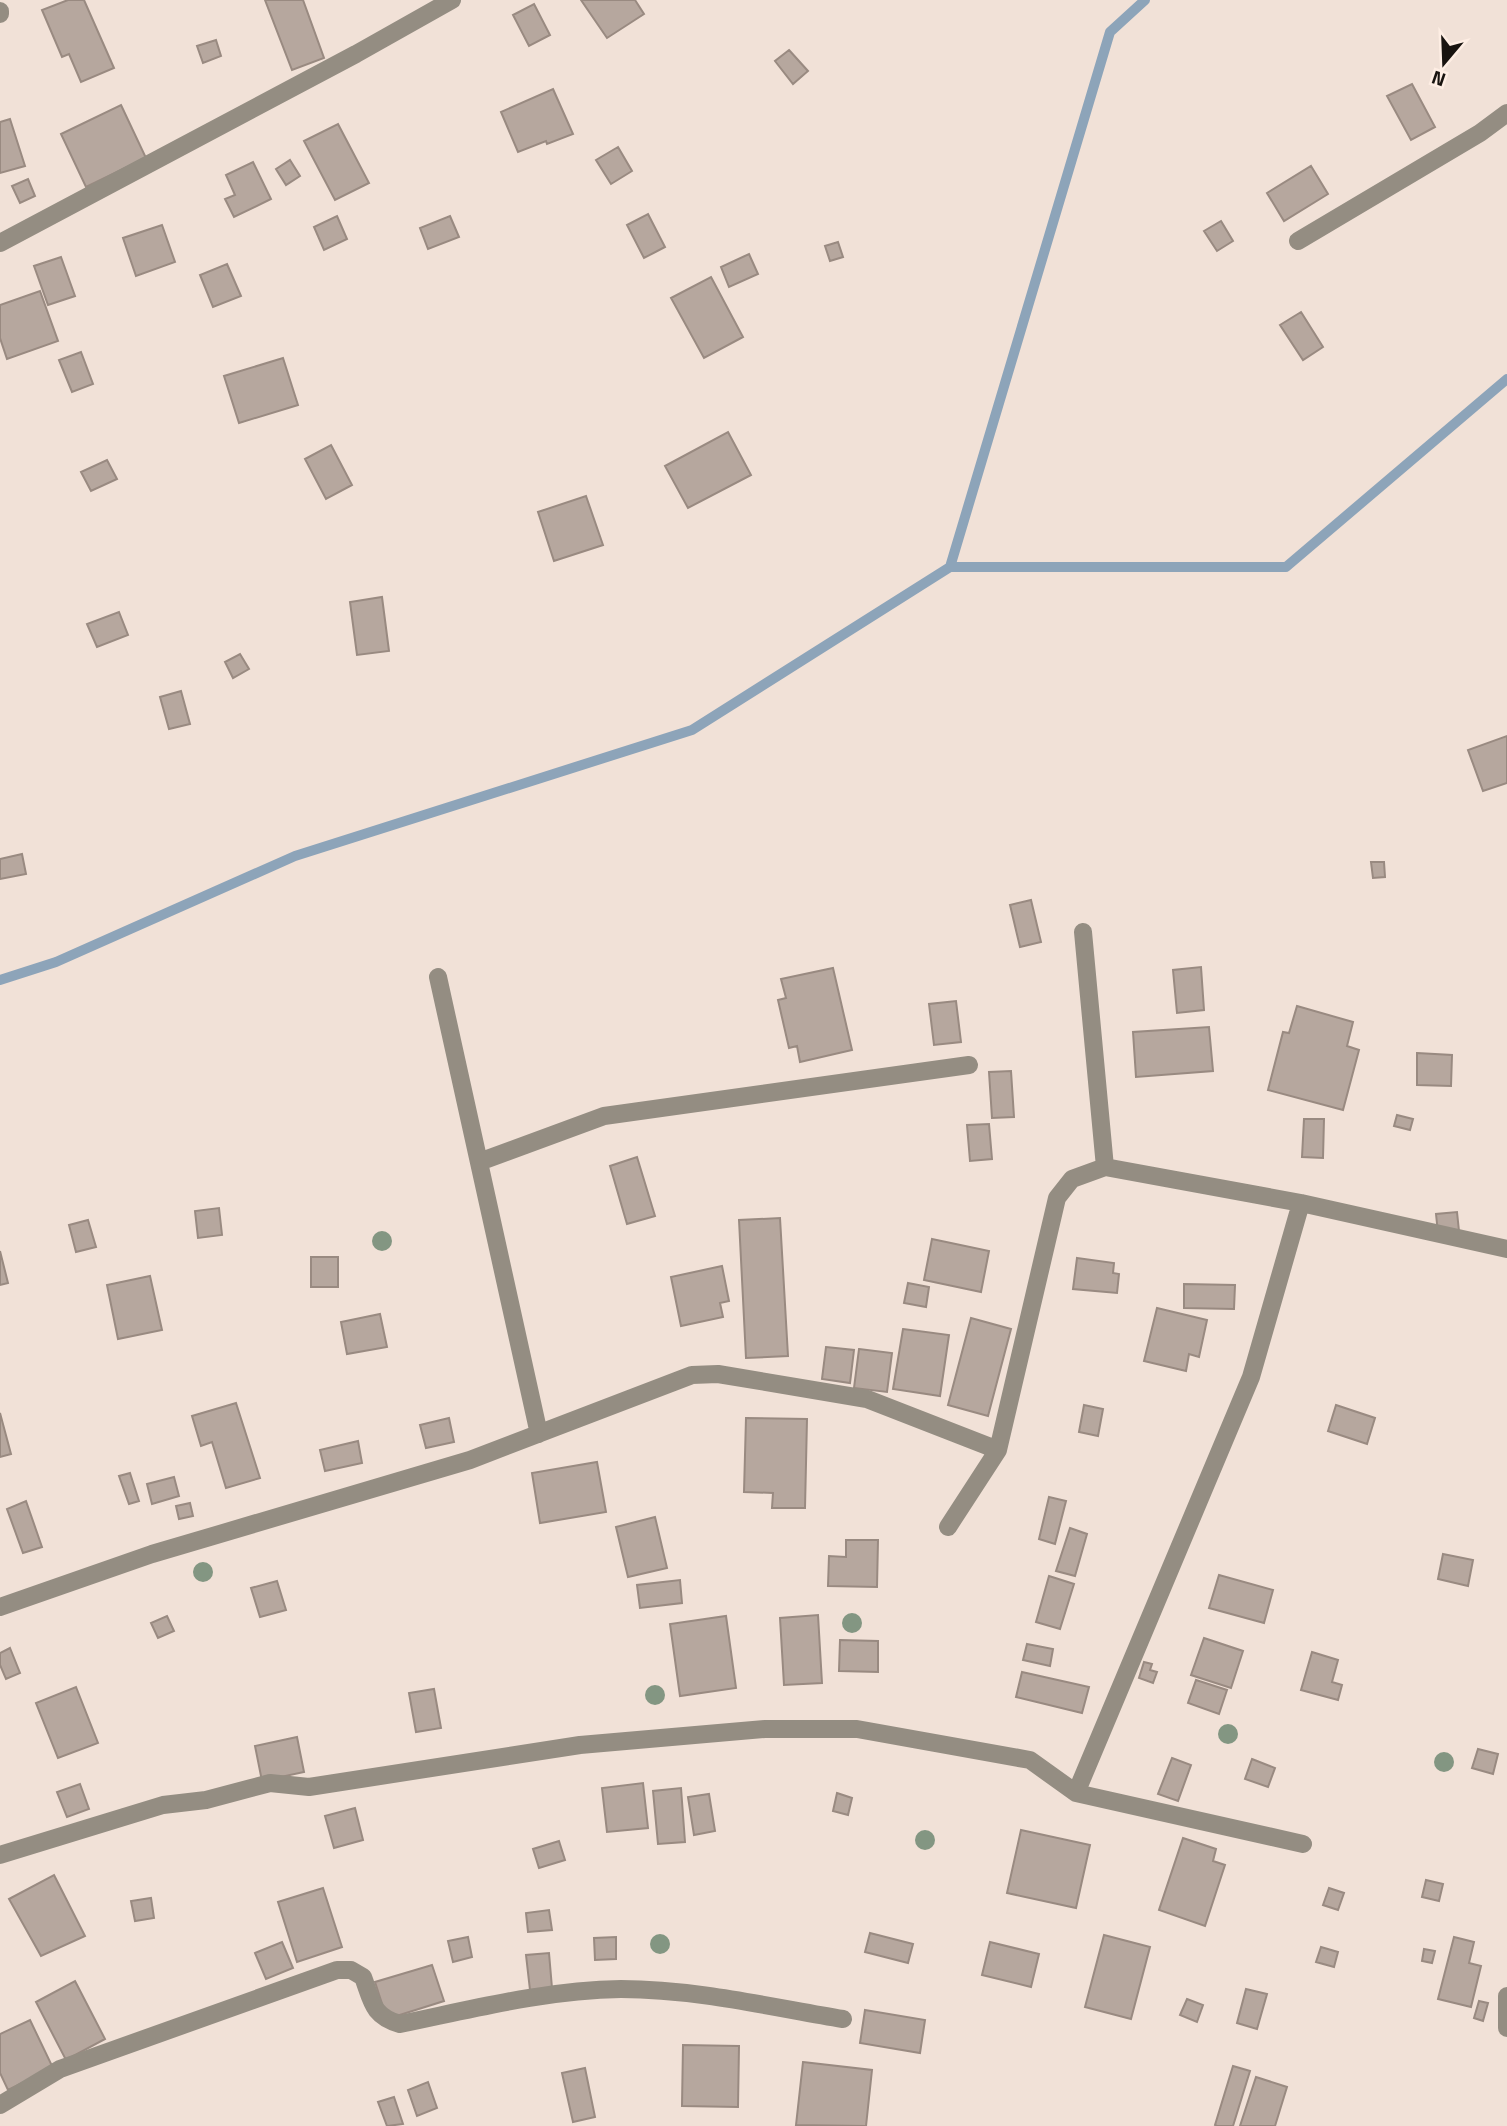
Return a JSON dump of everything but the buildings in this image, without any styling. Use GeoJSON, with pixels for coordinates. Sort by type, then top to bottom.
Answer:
{"type":"FeatureCollection","features":[{"type":"Feature","properties":{"kind":"street"},"geometry":{"type":"LineString","coordinates":[[0,243],[356,54],[452,0]]}},
{"type":"Feature","properties":{"kind":"street"},"geometry":{"type":"LineString","coordinates":[[1298,242],[1480,133],[1507,113]]}},
{"type":"Feature","properties":{"kind":"street"},"geometry":{"type":"LineString","coordinates":[[1083,932],[1105,1167]]}},
{"type":"Feature","properties":{"kind":"street"},"geometry":{"type":"LineString","coordinates":[[438,977],[539,1434]]}},
{"type":"Feature","properties":{"kind":"street"},"geometry":{"type":"LineString","coordinates":[[479,1163],[604,1116],[969,1065]]}},
{"type":"Feature","properties":{"kind":"street"},"geometry":{"type":"LineString","coordinates":[[948,1527],[998,1450],[1058,1198],[1072,1179],[1105,1167],[1301,1203],[1507,1249]]}},
{"type":"Feature","properties":{"kind":"street"},"geometry":{"type":"LineString","coordinates":[[1076,1793],[1251,1377],[1301,1203]]}},
{"type":"Feature","properties":{"kind":"street"},"geometry":{"type":"LineString","coordinates":[[0,1607],[152,1554],[470,1461],[692,1375],[718,1374],[867,1399],[998,1450]]}},
{"type":"Feature","properties":{"kind":"street"},"geometry":{"type":"LineString","coordinates":[[0,1855],[163,1805],[206,1800],[270,1783],[309,1787],[580,1745],[765,1729],[857,1729],[1030,1760],[1076,1793],[1303,1844]]}},
{"type":"Feature","properties":{"kind":"street"},"geometry":{"type":"LineString","coordinates":[[0,2105],[60,2069],[337,1970],[351,1970],[363,1977],[373,2006],[384,2020],[400,2024],[544,1995],[622,1989],[709,1997],[843,2020]]}},
{"type":"Feature","properties":{"kind":"street"},"geometry":{"type":"LineString","coordinates":[[1507,1996],[1507,2028]]}},
{"type":"Feature","properties":{"kind":"waterway"},"geometry":{"type":"LineString","coordinates":[[0,980],[56,962],[295,856],[692,730],[950,567],[1110,32],[1145,0]]}},
{"type":"Feature","properties":{"kind":"waterway"},"geometry":{"type":"LineString","coordinates":[[950,567],[1286,567],[1507,379]]}}]}
